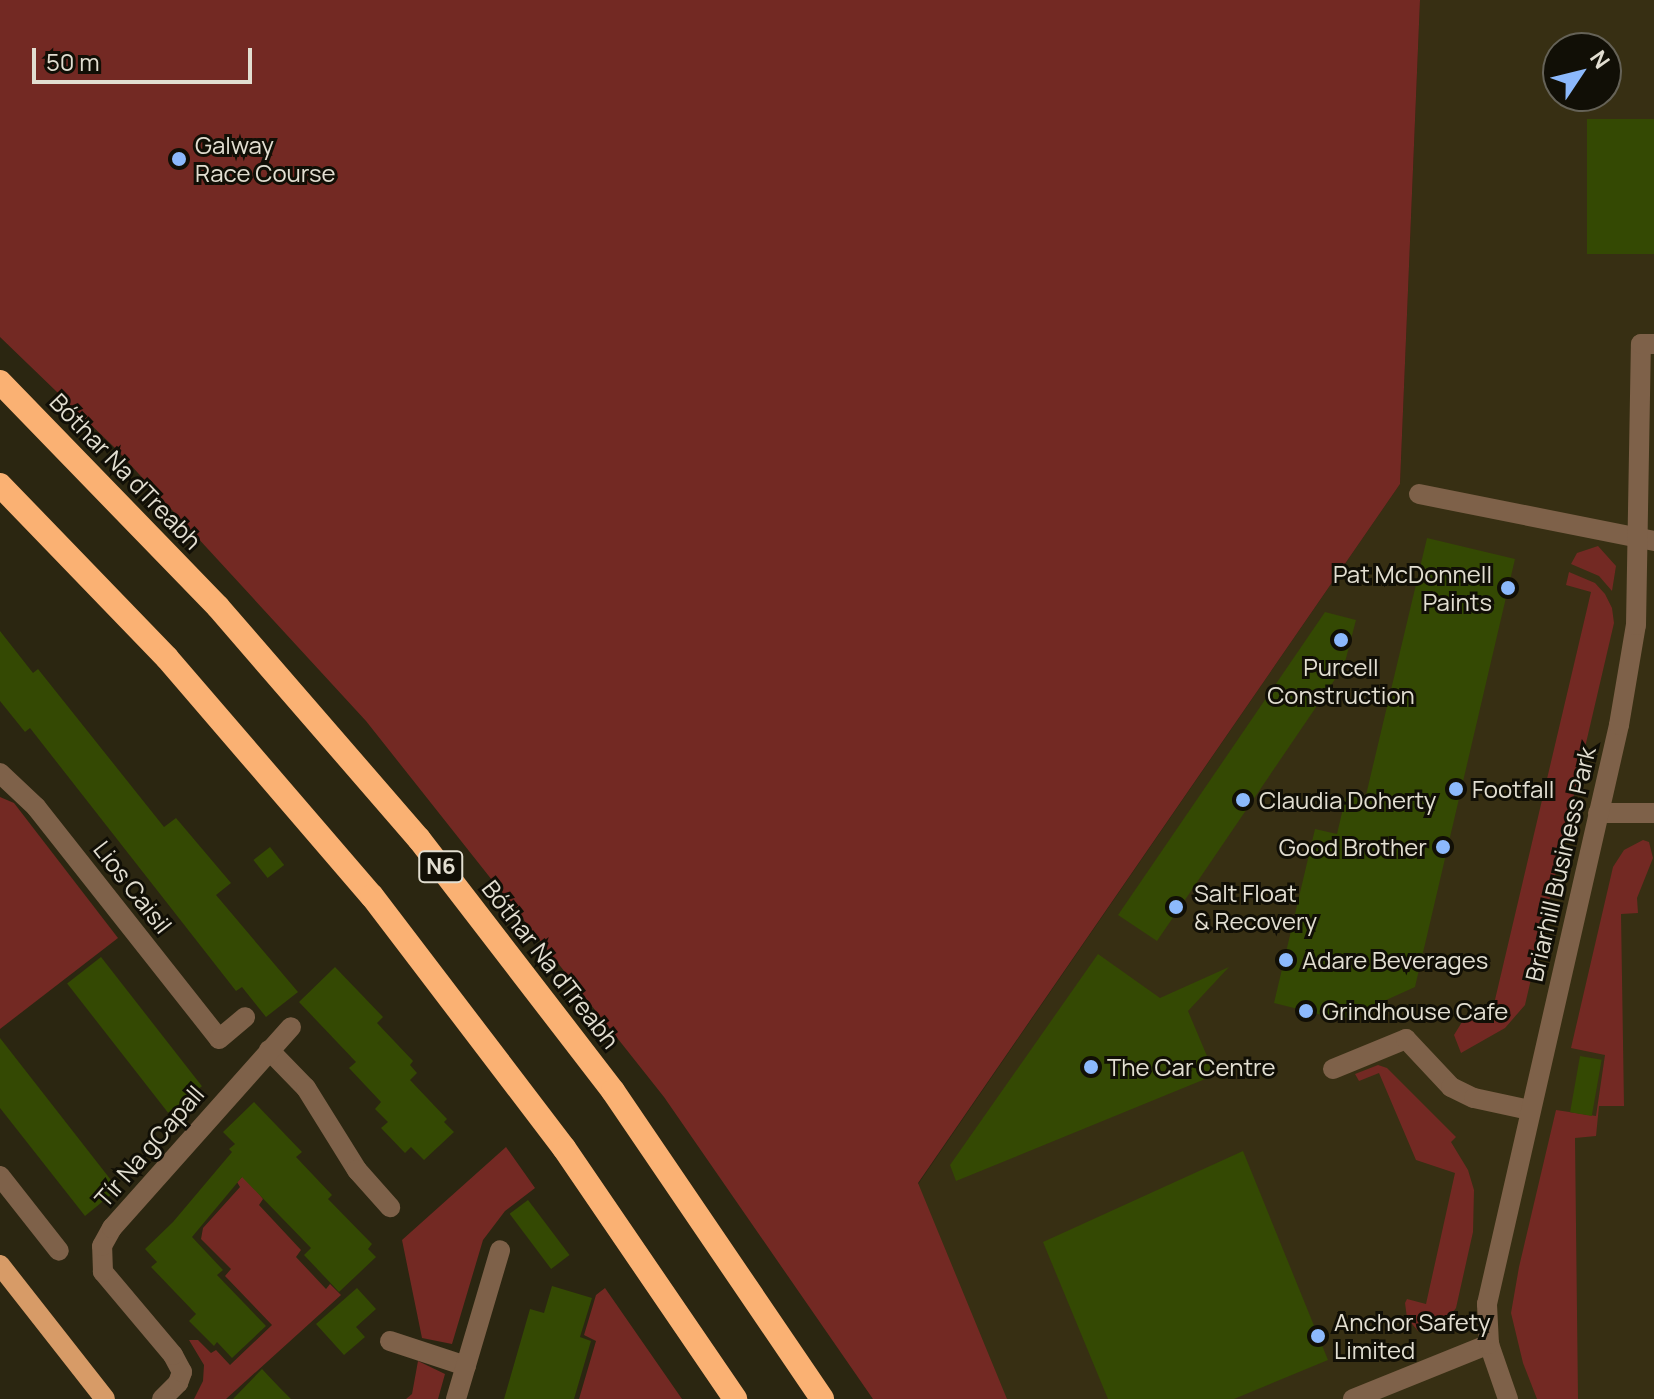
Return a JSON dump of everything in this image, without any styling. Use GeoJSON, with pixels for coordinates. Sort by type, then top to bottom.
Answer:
{"type":"FeatureCollection","features":[{"type":"Feature","properties":{"kind":"highway","name":"Bóthar Na dTreabh"},"geometry":{"type":"LineString","coordinates":[[0,382],[218,607],[419,839],[613,1091],[822,1399]]}},
{"type":"Feature","properties":{"kind":"highway"},"geometry":{"type":"LineString","coordinates":[[0,485],[184,678],[372,896],[564,1148],[735,1399]]}},
{"type":"Feature","properties":{"kind":"main road"},"geometry":{"type":"LineString","coordinates":[[0,1265],[105,1399]]}},
{"type":"Feature","properties":{"kind":"street","name":"Briarhill Business Park"},"geometry":{"type":"LineString","coordinates":[[1508,1399],[1489,1344],[1487,1304],[1598,813],[1645,625],[1647,540],[1641,344],[1654,344]]}},
{"type":"Feature","properties":{"kind":"street"},"geometry":{"type":"LineString","coordinates":[[1419,494],[1647,540]]}},
{"type":"Feature","properties":{"kind":"street","name":"Lios Caisil"},"geometry":{"type":"LineString","coordinates":[[0,773],[36,807],[219,1039],[245,1017]]}},
{"type":"Feature","properties":{"kind":"street"},"geometry":{"type":"LineString","coordinates":[[1598,813],[1654,813]]}},
{"type":"Feature","properties":{"kind":"street","name":"Tír Na gCapall"},"geometry":{"type":"LineString","coordinates":[[162,1399],[178,1383],[182,1372],[173,1355],[103,1272],[102,1246],[112,1228],[291,1027]]}},
{"type":"Feature","properties":{"kind":"street"},"geometry":{"type":"LineString","coordinates":[[1333,1069],[1406,1039],[1451,1087],[1474,1098],[1529,1110]]}},
{"type":"Feature","properties":{"kind":"street"},"geometry":{"type":"LineString","coordinates":[[269,1050],[306,1088],[357,1170],[390,1207]]}},
{"type":"Feature","properties":{"kind":"street"},"geometry":{"type":"LineString","coordinates":[[0,1176],[59,1251]]}},
{"type":"Feature","properties":{"kind":"street"},"geometry":{"type":"LineString","coordinates":[[456,1399],[500,1250]]}},
{"type":"Feature","properties":{"kind":"street"},"geometry":{"type":"LineString","coordinates":[[390,1341],[466,1366]]}},
{"type":"Feature","properties":{"kind":"street"},"geometry":{"type":"LineString","coordinates":[[1353,1399],[1489,1344]]}},
{"type":"Feature","properties":{"kind":"shaded area"},"geometry":{"type":"Polygon","coordinates":[[[0,0],[1420,0],[1400,484],[918,1183],[1007,1399],[873,1399],[664,1097],[366,721],[115,448],[0,337],[0,0]]]}},
{"type":"Feature","properties":{"kind":"shaded area"},"geometry":{"type":"Polygon","coordinates":[[[1420,0],[1654,0],[1654,1399],[873,1399],[813,1308],[881,1238],[1400,484],[1420,0]]]}},
{"type":"Feature","properties":{"kind":"shaded area"},"geometry":{"type":"Polygon","coordinates":[[[1598,546],[1616,566],[1612,591],[1599,576],[1571,564],[1577,553],[1598,546]]]}},
{"type":"Feature","properties":{"kind":"shaded area"},"geometry":{"type":"Polygon","coordinates":[[[1569,572],[1595,583],[1605,594],[1612,608],[1614,623],[1525,1005],[1505,1028],[1461,1053],[1454,1035],[1465,1017],[1490,1021],[1591,592],[1566,585],[1569,572]]]}},
{"type":"Feature","properties":{"kind":"shaded area"},"geometry":{"type":"Polygon","coordinates":[[[0,797],[14,803],[118,938],[0,1029],[0,797]]]}},
{"type":"Feature","properties":{"kind":"shaded area"},"geometry":{"type":"Polygon","coordinates":[[[1643,840],[1649,842],[1653,858],[1637,898],[1638,913],[1621,914],[1624,1106],[1599,1106],[1596,1136],[1575,1138],[1578,1399],[1537,1399],[1523,1363],[1511,1313],[1519,1267],[1556,1110],[1596,1116],[1605,1055],[1571,1048],[1613,867],[1624,850],[1643,840]]]}},
{"type":"Feature","properties":{"kind":"shaded area"},"geometry":{"type":"Polygon","coordinates":[[[1378,1065],[1387,1068],[1456,1137],[1451,1142],[1468,1170],[1474,1190],[1473,1232],[1456,1308],[1443,1325],[1418,1331],[1407,1318],[1405,1303],[1407,1299],[1426,1304],[1455,1173],[1416,1160],[1379,1073],[1359,1081],[1355,1074],[1378,1065]]]}},
{"type":"Feature","properties":{"kind":"shaded area"},"geometry":{"type":"Polygon","coordinates":[[[506,1147],[535,1188],[505,1211],[483,1240],[452,1344],[422,1338],[402,1240],[506,1147]]]}},
{"type":"Feature","properties":{"kind":"shaded area"},"geometry":{"type":"Polygon","coordinates":[[[244,1175],[263,1199],[259,1205],[301,1250],[296,1257],[326,1289],[330,1284],[341,1295],[226,1399],[194,1399],[203,1381],[204,1365],[189,1340],[198,1340],[211,1353],[216,1350],[230,1365],[272,1325],[225,1276],[231,1269],[201,1239],[203,1228],[240,1187],[237,1182],[244,1175]]]}},
{"type":"Feature","properties":{"kind":"shaded area"},"geometry":{"type":"Polygon","coordinates":[[[605,1288],[682,1399],[579,1399],[596,1341],[584,1335],[596,1295],[605,1288]]]}},
{"type":"Feature","properties":{"kind":"shaded area"},"geometry":{"type":"Polygon","coordinates":[[[418,1361],[445,1374],[438,1399],[406,1399],[412,1394],[418,1361]]]}},
{"type":"Feature","properties":{"kind":"building"},"geometry":{"type":"Polygon","coordinates":[[[1587,119],[1654,119],[1654,254],[1587,254],[1587,119]]]}},
{"type":"Feature","properties":{"kind":"building"},"geometry":{"type":"Polygon","coordinates":[[[1427,538],[1515,559],[1415,987],[1342,1020],[1274,1003],[1315,829],[1337,834],[1347,791],[1366,795],[1427,538]]]}},
{"type":"Feature","properties":{"kind":"building"},"geometry":{"type":"Polygon","coordinates":[[[1325,612],[1356,620],[1344,666],[1157,941],[1118,915],[1325,612]]]}},
{"type":"Feature","properties":{"kind":"building"},"geometry":{"type":"Polygon","coordinates":[[[0,631],[33,673],[38,669],[164,827],[176,818],[231,883],[216,895],[298,992],[266,1017],[242,987],[236,991],[30,728],[25,732],[0,701],[0,631]]]}},
{"type":"Feature","properties":{"kind":"building"},"geometry":{"type":"Polygon","coordinates":[[[270,847],[284,865],[268,878],[253,860],[270,847]]]}},
{"type":"Feature","properties":{"kind":"building"},"geometry":{"type":"Polygon","coordinates":[[[1098,954],[1160,998],[1229,967],[1188,1011],[1215,1075],[956,1181],[950,1165],[1098,954]]]}},
{"type":"Feature","properties":{"kind":"building"},"geometry":{"type":"Polygon","coordinates":[[[101,957],[202,1086],[168,1113],[67,983],[101,957]]]}},
{"type":"Feature","properties":{"kind":"building"},"geometry":{"type":"Polygon","coordinates":[[[335,967],[383,1017],[377,1023],[413,1061],[410,1065],[417,1073],[410,1080],[447,1119],[444,1122],[454,1132],[424,1160],[411,1147],[405,1153],[381,1128],[388,1122],[375,1109],[381,1102],[349,1068],[356,1062],[299,1002],[335,967]]]}},
{"type":"Feature","properties":{"kind":"building"},"geometry":{"type":"Polygon","coordinates":[[[0,1038],[118,1189],[85,1216],[0,1108],[0,1038]]]}},
{"type":"Feature","properties":{"kind":"building"},"geometry":{"type":"Polygon","coordinates":[[[1580,1056],[1602,1060],[1592,1116],[1570,1112],[1580,1056]]]}},
{"type":"Feature","properties":{"kind":"building"},"geometry":{"type":"Polygon","coordinates":[[[254,1102],[302,1152],[296,1157],[332,1195],[328,1199],[372,1244],[368,1249],[376,1257],[339,1292],[304,1255],[311,1248],[242,1177],[192,1237],[223,1270],[217,1275],[266,1326],[232,1358],[217,1342],[214,1346],[189,1321],[196,1314],[151,1267],[157,1262],[145,1249],[173,1222],[232,1152],[229,1149],[235,1144],[223,1132],[254,1102]]]}},
{"type":"Feature","properties":{"kind":"building"},"geometry":{"type":"Polygon","coordinates":[[[1243,1151],[1328,1360],[1234,1399],[1108,1399],[1043,1242],[1243,1151]]]}},
{"type":"Feature","properties":{"kind":"building"},"geometry":{"type":"Polygon","coordinates":[[[528,1200],[570,1255],[551,1269],[510,1214],[528,1200]]]}},
{"type":"Feature","properties":{"kind":"building"},"geometry":{"type":"Polygon","coordinates":[[[552,1286],[592,1298],[580,1337],[591,1341],[574,1399],[504,1399],[530,1309],[544,1313],[552,1286]]]}},
{"type":"Feature","properties":{"kind":"building"},"geometry":{"type":"Polygon","coordinates":[[[357,1288],[376,1309],[356,1327],[365,1337],[344,1355],[316,1324],[357,1288]]]}},
{"type":"Feature","properties":{"kind":"building"},"geometry":{"type":"Polygon","coordinates":[[[262,1369],[291,1399],[233,1399],[262,1369]]]}},
{"type":"Feature","properties":{"kind":"place","name":"Galway Race Course"},"geometry":{"type":"Point","coordinates":[179,159]}},
{"type":"Feature","properties":{"kind":"place","name":"Pat McDonnell Paints"},"geometry":{"type":"Point","coordinates":[1508,588]}},
{"type":"Feature","properties":{"kind":"place","name":"Purcell Construction"},"geometry":{"type":"Point","coordinates":[1341,640]}},
{"type":"Feature","properties":{"kind":"place","name":"Footfall"},"geometry":{"type":"Point","coordinates":[1456,789]}},
{"type":"Feature","properties":{"kind":"place","name":"Claudia Doherty"},"geometry":{"type":"Point","coordinates":[1243,800]}},
{"type":"Feature","properties":{"kind":"place","name":"Good Brother"},"geometry":{"type":"Point","coordinates":[1443,847]}},
{"type":"Feature","properties":{"kind":"place","name":"Salt Float & Recovery"},"geometry":{"type":"Point","coordinates":[1176,907]}},
{"type":"Feature","properties":{"kind":"place","name":"Adare Beverages"},"geometry":{"type":"Point","coordinates":[1286,960]}},
{"type":"Feature","properties":{"kind":"place","name":"Grindhouse Cafe"},"geometry":{"type":"Point","coordinates":[1306,1011]}},
{"type":"Feature","properties":{"kind":"place","name":"The Car Centre"},"geometry":{"type":"Point","coordinates":[1091,1067]}},
{"type":"Feature","properties":{"kind":"place","name":"Anchor Safety Limited"},"geometry":{"type":"Point","coordinates":[1318,1336]}}]}
